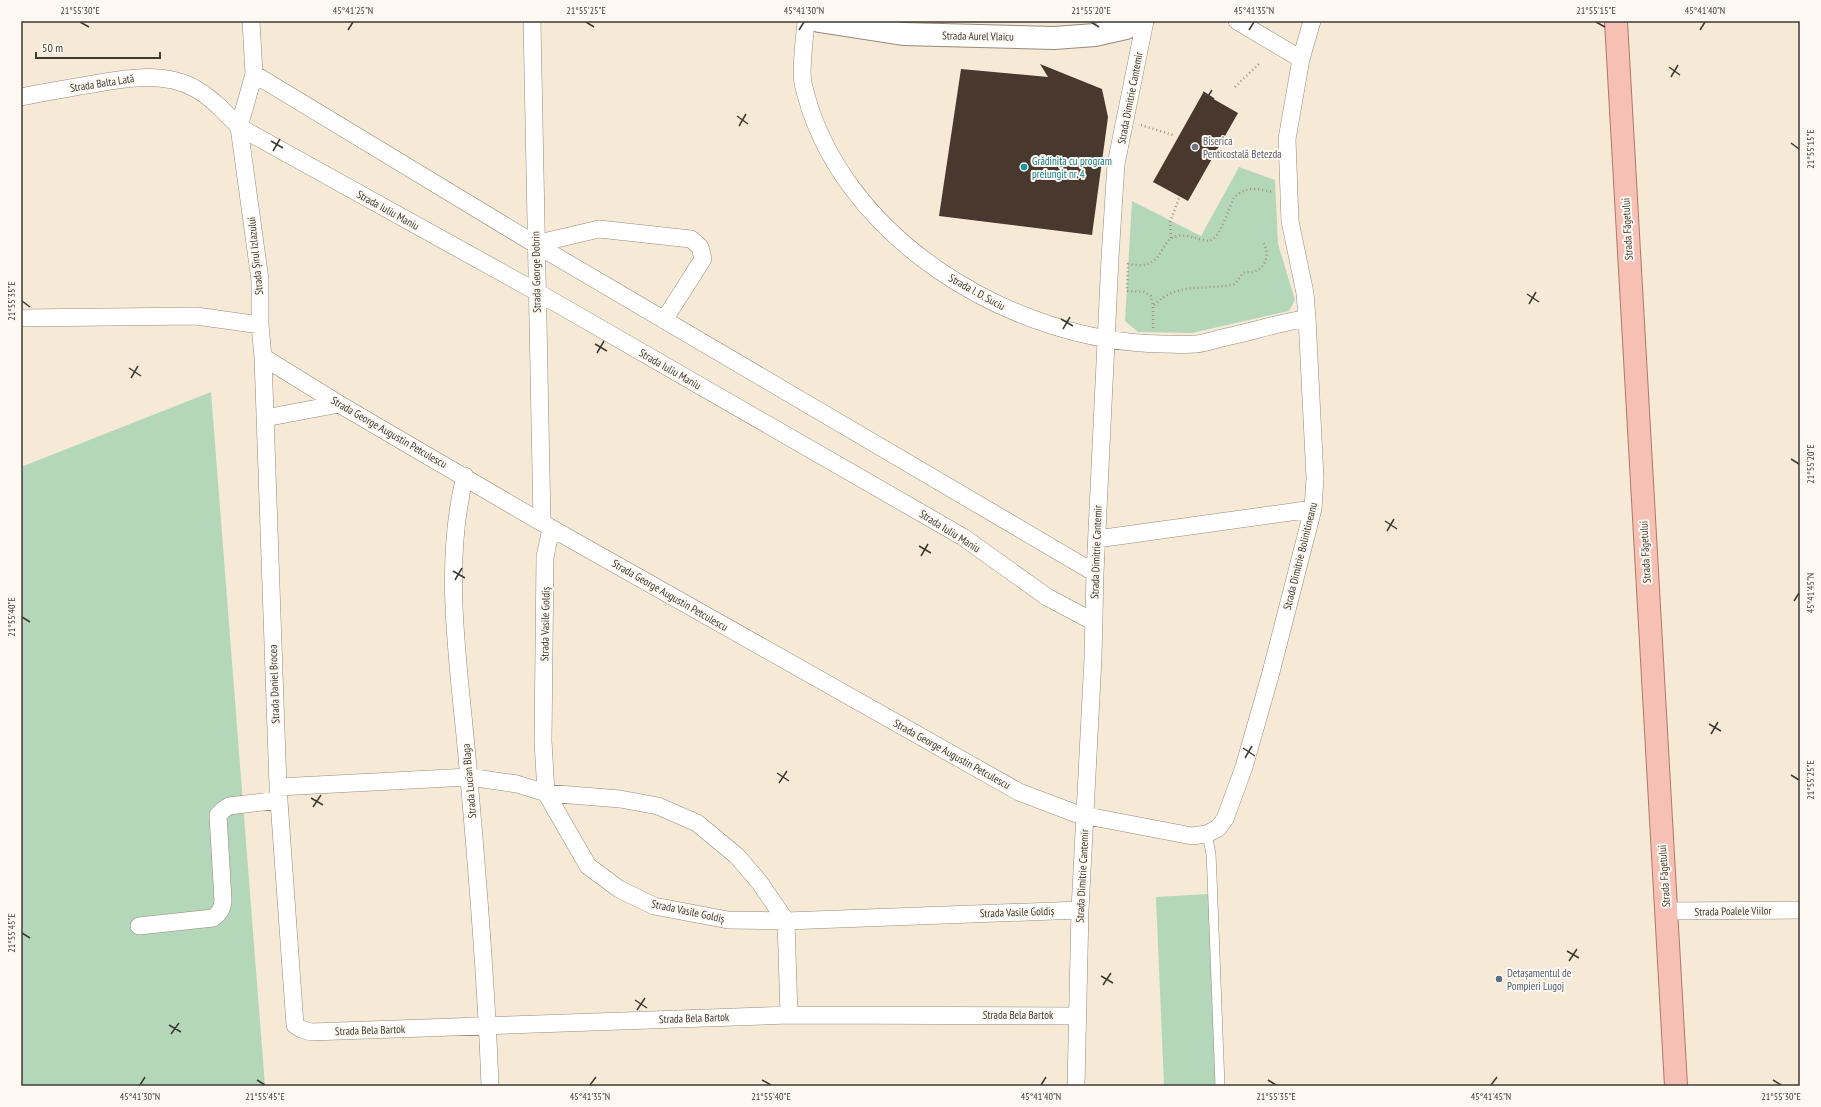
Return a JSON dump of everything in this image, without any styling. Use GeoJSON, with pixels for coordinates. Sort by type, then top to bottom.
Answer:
{"type":"FeatureCollection","features":[{"type":"Feature","properties":{"kind":"main road","name":"Strada Făgetului"},"geometry":{"type":"LineString","coordinates":[[1616,21],[1635,379],[1667,911],[1675,1085]]}},
{"type":"Feature","properties":{"kind":"street","name":"Strada Șirul Izlazului"},"geometry":{"type":"LineString","coordinates":[[251,21],[254,74],[239,127],[260,280],[260,325]]}},
{"type":"Feature","properties":{"kind":"street","name":"Strada George Dobrin"},"geometry":{"type":"LineString","coordinates":[[532,21],[535,244],[547,525]]}},
{"type":"Feature","properties":{"kind":"street","name":"Strada I. D. Suciu"},"geometry":{"type":"LineString","coordinates":[[806,21],[803,81],[817,128],[838,169],[866,207],[905,244],[949,277],[974,292],[1010,309],[1062,329],[1098,338],[1160,344],[1197,344],[1307,318]]}},
{"type":"Feature","properties":{"kind":"street","name":"Strada Aurel Vlaicu"},"geometry":{"type":"LineString","coordinates":[[819,21],[903,34],[1054,38],[1096,35],[1126,28],[1134,21]]}},
{"type":"Feature","properties":{"kind":"street","name":"Strada Dimitrie Cantemir"},"geometry":{"type":"LineString","coordinates":[[1076,1086],[1080,910],[1095,573],[1116,164],[1145,21]]}},
{"type":"Feature","properties":{"kind":"street"},"geometry":{"type":"LineString","coordinates":[[1237,21],[1301,59]]}},
{"type":"Feature","properties":{"kind":"street","name":"Strada Dimitrie Bolinitineanu"},"geometry":{"type":"LineString","coordinates":[[1207,834],[1218,828],[1225,820],[1244,767],[1270,676],[1313,509],[1315,478],[1307,318],[1305,293],[1290,221],[1287,138],[1301,59],[1312,21]]}},
{"type":"Feature","properties":{"kind":"street"},"geometry":{"type":"LineString","coordinates":[[254,74],[535,244],[1095,573]]}},
{"type":"Feature","properties":{"kind":"street","name":"Strada Balta Lată"},"geometry":{"type":"LineString","coordinates":[[21,97],[137,77],[172,79],[195,88],[216,103],[239,127]]}},
{"type":"Feature","properties":{"kind":"street","name":"Strada Iuliu Maniu"},"geometry":{"type":"LineString","coordinates":[[239,127],[537,292],[963,537],[1047,597],[1094,622]]}},
{"type":"Feature","properties":{"kind":"street"},"geometry":{"type":"LineString","coordinates":[[535,244],[599,229],[691,239],[700,246],[703,259],[664,320]]}},
{"type":"Feature","properties":{"kind":"street"},"geometry":{"type":"LineString","coordinates":[[21,318],[196,316],[260,325]]}},
{"type":"Feature","properties":{"kind":"street","name":"Strada Daniel Brocea"},"geometry":{"type":"LineString","coordinates":[[260,325],[263,357],[278,793],[295,1025],[301,1029],[311,1032]]}},
{"type":"Feature","properties":{"kind":"street","name":"Strada George Augustin Petculescu"},"geometry":{"type":"LineString","coordinates":[[263,357],[339,404],[547,525],[1019,792],[1051,805],[1085,815]]}},
{"type":"Feature","properties":{"kind":"street"},"geometry":{"type":"LineString","coordinates":[[265,418],[339,404]]}},
{"type":"Feature","properties":{"kind":"street","name":"Strada Lucian Blaga"},"geometry":{"type":"LineString","coordinates":[[465,476],[459,500],[454,536],[454,611],[486,975],[490,1086]]}},
{"type":"Feature","properties":{"kind":"street"},"geometry":{"type":"LineString","coordinates":[[1097,539],[1313,509]]}},
{"type":"Feature","properties":{"kind":"street","name":"Strada Vasile Goldiș"},"geometry":{"type":"LineString","coordinates":[[547,525],[545,558],[543,741],[546,793],[588,866],[619,889],[654,906],[728,920],[786,921],[1080,910]]}},
{"type":"Feature","properties":{"kind":"street"},"geometry":{"type":"LineString","coordinates":[[139,926],[213,918],[219,914],[223,901],[218,815],[222,810],[229,806],[278,793],[469,777],[517,784],[546,793],[620,799],[658,806],[697,823],[737,856],[760,883],[786,921],[789,1015]]}},
{"type":"Feature","properties":{"kind":"street"},"geometry":{"type":"LineString","coordinates":[[1085,815],[1192,836],[1207,834]]}},
{"type":"Feature","properties":{"kind":"street","name":"Strada Poalele Viilor"},"geometry":{"type":"LineString","coordinates":[[1667,911],[1800,910]]}},
{"type":"Feature","properties":{"kind":"street","name":"Strada Bela Bartok"},"geometry":{"type":"LineString","coordinates":[[311,1032],[789,1015],[1078,1016]]}},
{"type":"Feature","properties":{"kind":"lane"},"geometry":{"type":"LineString","coordinates":[[1207,834],[1211,854],[1220,1086]]}},
{"type":"Feature","properties":{"kind":"path"},"geometry":{"type":"LineString","coordinates":[[1235,87],[1260,63]]}},
{"type":"Feature","properties":{"kind":"path"},"geometry":{"type":"LineString","coordinates":[[1140,125],[1173,135]]}},
{"type":"Feature","properties":{"kind":"path"},"geometry":{"type":"LineString","coordinates":[[1153,336],[1153,306],[1151,296],[1147,293],[1127,291],[1128,264],[1146,265],[1153,262],[1171,238],[1181,235],[1204,240],[1213,240],[1219,232],[1234,198],[1242,191],[1252,188],[1274,192]]}},
{"type":"Feature","properties":{"kind":"path"},"geometry":{"type":"LineString","coordinates":[[1171,238],[1170,222],[1179,198]]}},
{"type":"Feature","properties":{"kind":"path"},"geometry":{"type":"LineString","coordinates":[[1153,306],[1170,293],[1186,288],[1235,284],[1243,273],[1256,271],[1265,262],[1268,255],[1267,248],[1263,242]]}},
{"type":"Feature","properties":{"kind":"green space"},"geometry":{"type":"Polygon","coordinates":[[[1239,167],[1275,180],[1278,244],[1295,300],[1289,311],[1192,333],[1138,332],[1125,321],[1132,201],[1201,236],[1239,167]]]}},
{"type":"Feature","properties":{"kind":"green space"},"geometry":{"type":"Polygon","coordinates":[[[211,392],[265,1086],[21,1086],[21,467],[211,392]]]}},
{"type":"Feature","properties":{"kind":"green space"},"geometry":{"type":"Polygon","coordinates":[[[1208,894],[1217,1086],[1164,1086],[1156,897],[1208,894]]]}},
{"type":"Feature","properties":{"kind":"building","name":"Grădinița cu program prelungit nr. 4"},"geometry":{"type":"Polygon","coordinates":[[[1040,64],[1102,89],[1108,117],[1092,235],[939,216],[961,69],[1048,77],[1040,64]]]}},
{"type":"Feature","properties":{"kind":"building","name":"Biserica Penticostală Betezda"},"geometry":{"type":"Polygon","coordinates":[[[1203,93],[1238,113],[1188,201],[1153,182],[1203,93]]]}},
{"type":"Feature","properties":{"kind":"place","name":"Biserica Penticostală Betezda"},"geometry":{"type":"Point","coordinates":[1195,147]}},
{"type":"Feature","properties":{"kind":"place","name":"Grădinița cu program prelungit nr. 4"},"geometry":{"type":"Point","coordinates":[1024,167]}},
{"type":"Feature","properties":{"kind":"place","name":"Detașamentul de Pompieri Lugoj"},"geometry":{"type":"Point","coordinates":[1499,979]}}]}
